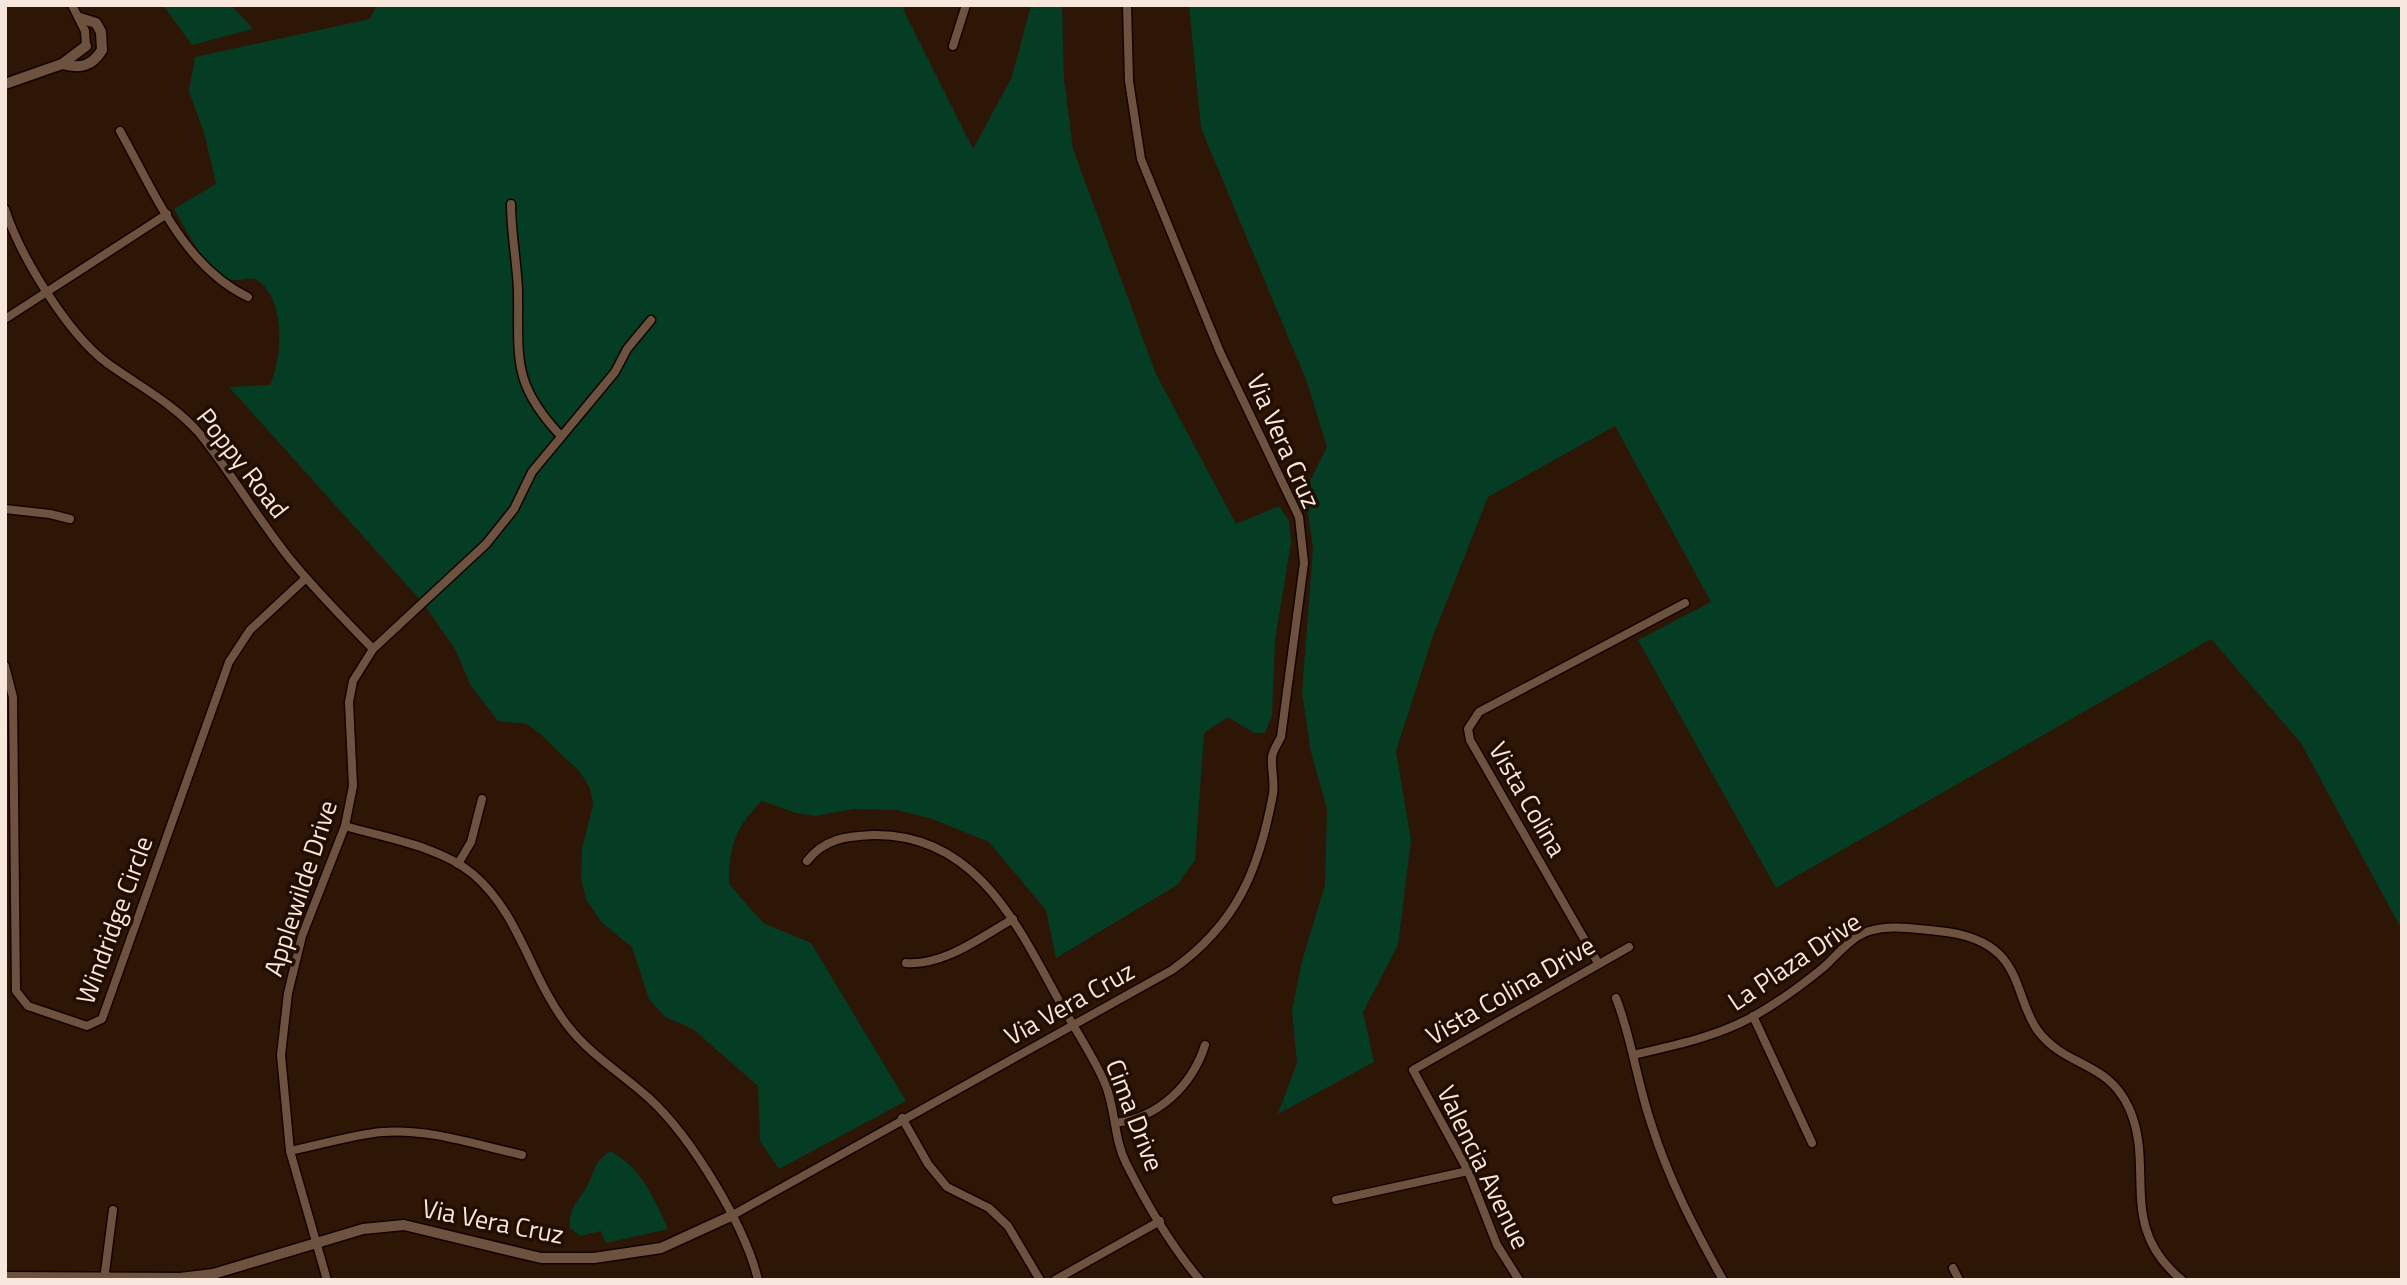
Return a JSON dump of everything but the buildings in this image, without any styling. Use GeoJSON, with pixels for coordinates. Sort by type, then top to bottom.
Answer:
{"type":"FeatureCollection","features":[{"type":"Feature","properties":{"kind":"street"},"geometry":{"type":"LineString","coordinates":[[5,84],[62,64],[86,46],[85,31],[72,5]]}},
{"type":"Feature","properties":{"kind":"street"},"geometry":{"type":"LineString","coordinates":[[953,46],[966,5]]}},
{"type":"Feature","properties":{"kind":"street","name":"Via Vera Cruz"},"geometry":{"type":"LineString","coordinates":[[5,1277],[180,1278],[213,1274],[363,1228],[404,1225],[541,1258],[594,1258],[661,1248],[731,1216],[1198,952],[1226,920],[1250,882],[1264,845],[1273,794],[1272,757],[1280,737],[1304,563],[1299,517],[1220,352],[1141,159],[1129,81],[1127,5]]}},
{"type":"Feature","properties":{"kind":"street"},"geometry":{"type":"LineString","coordinates":[[62,64],[83,67],[92,63],[102,50],[101,32],[96,23],[80,18]]}},
{"type":"Feature","properties":{"kind":"street"},"geometry":{"type":"LineString","coordinates":[[120,131],[195,258],[225,286],[248,297]]}},
{"type":"Feature","properties":{"kind":"street"},"geometry":{"type":"LineString","coordinates":[[511,204],[511,244],[518,288],[519,365],[540,414],[561,436]]}},
{"type":"Feature","properties":{"kind":"street","name":"Poppy Road"},"geometry":{"type":"LineString","coordinates":[[5,209],[25,255],[82,340],[105,361],[169,404],[199,433],[306,578],[373,649]]}},
{"type":"Feature","properties":{"kind":"street"},"geometry":{"type":"LineString","coordinates":[[5,319],[167,214]]}},
{"type":"Feature","properties":{"kind":"street","name":"Applewilde Drive"},"geometry":{"type":"LineString","coordinates":[[327,1280],[290,1151],[281,1055],[288,993],[302,936],[345,826],[354,786],[349,702],[353,681],[373,649],[486,544],[514,509],[532,472],[614,372],[627,349],[651,320]]}},
{"type":"Feature","properties":{"kind":"street"},"geometry":{"type":"LineString","coordinates":[[5,509],[70,519]]}},
{"type":"Feature","properties":{"kind":"street","name":"Windridge Circle"},"geometry":{"type":"LineString","coordinates":[[5,666],[13,697],[16,991],[28,1006],[87,1027],[102,1019],[229,662],[250,630],[306,578]]}},
{"type":"Feature","properties":{"kind":"street","name":"Vista Colina"},"geometry":{"type":"LineString","coordinates":[[1598,963],[1470,740],[1468,729],[1479,712],[1685,603]]}},
{"type":"Feature","properties":{"kind":"street"},"geometry":{"type":"LineString","coordinates":[[458,864],[471,842],[482,799]]}},
{"type":"Feature","properties":{"kind":"street"},"geometry":{"type":"LineString","coordinates":[[345,826],[424,849],[458,864],[495,896],[519,931],[556,1010],[569,1027],[594,1056],[649,1098],[673,1122],[693,1150],[731,1216],[754,1263],[758,1280]]}},
{"type":"Feature","properties":{"kind":"street","name":"Cima Drive"},"geometry":{"type":"LineString","coordinates":[[807,861],[830,841],[848,836],[882,835],[914,840],[958,860],[995,892],[1013,919],[1104,1082],[1126,1163],[1185,1261],[1200,1280]]}},
{"type":"Feature","properties":{"kind":"street"},"geometry":{"type":"LineString","coordinates":[[906,963],[918,964],[944,957],[1013,919]]}},
{"type":"Feature","properties":{"kind":"street","name":"La Plaza Drive"},"geometry":{"type":"LineString","coordinates":[[1633,1055],[1703,1039],[1753,1016],[1782,999],[1854,939],[1868,931],[1891,926],[1956,932],[1984,943],[2012,970],[2037,1030],[2062,1053],[2102,1072],[2123,1096],[2135,1129],[2141,1207],[2149,1237],[2171,1270],[2182,1280]]}},
{"type":"Feature","properties":{"kind":"street","name":"Vista Colina Drive"},"geometry":{"type":"LineString","coordinates":[[1413,1070],[1629,947]]}},
{"type":"Feature","properties":{"kind":"street"},"geometry":{"type":"LineString","coordinates":[[1616,998],[1651,1123],[1684,1207],[1723,1280]]}},
{"type":"Feature","properties":{"kind":"street"},"geometry":{"type":"LineString","coordinates":[[1753,1016],[1812,1143]]}},
{"type":"Feature","properties":{"kind":"street"},"geometry":{"type":"LineString","coordinates":[[1115,1123],[1156,1109],[1180,1090],[1192,1076],[1205,1045]]}},
{"type":"Feature","properties":{"kind":"street","name":"Valencia Avenue"},"geometry":{"type":"LineString","coordinates":[[1413,1070],[1468,1171],[1497,1245],[1518,1280]]}},
{"type":"Feature","properties":{"kind":"street"},"geometry":{"type":"LineString","coordinates":[[902,1118],[928,1164],[947,1187],[989,1208],[1008,1226],[1040,1280]]}},
{"type":"Feature","properties":{"kind":"street"},"geometry":{"type":"LineString","coordinates":[[290,1151],[380,1132],[402,1132],[436,1136],[522,1155]]}},
{"type":"Feature","properties":{"kind":"street"},"geometry":{"type":"LineString","coordinates":[[1336,1200],[1468,1171]]}},
{"type":"Feature","properties":{"kind":"street"},"geometry":{"type":"LineString","coordinates":[[104,1278],[113,1210]]}},
{"type":"Feature","properties":{"kind":"street"},"geometry":{"type":"LineString","coordinates":[[1055,1280],[1160,1221]]}},
{"type":"Feature","properties":{"kind":"street"},"geometry":{"type":"LineString","coordinates":[[1953,1268],[1959,1280]]}},
{"type":"Feature","properties":{"kind":"green space"},"geometry":{"type":"Polygon","coordinates":[[[163,5],[231,5],[253,29],[192,45],[163,5]]]}},
{"type":"Feature","properties":{"kind":"green space"},"geometry":{"type":"Polygon","coordinates":[[[377,5],[905,5],[904,11],[973,149],[1012,77],[1031,5],[1062,5],[1064,79],[1073,149],[1156,374],[1236,524],[1279,506],[1289,521],[1291,542],[1275,640],[1272,716],[1265,733],[1254,733],[1228,717],[1204,733],[1195,860],[1177,885],[1056,958],[1046,910],[989,842],[932,819],[897,810],[854,809],[815,816],[796,813],[762,801],[745,820],[732,848],[729,884],[763,923],[811,943],[906,1101],[779,1169],[760,1141],[758,1086],[693,1029],[665,1017],[649,999],[632,947],[602,923],[586,899],[581,878],[582,849],[593,805],[590,788],[580,772],[527,724],[498,721],[471,686],[455,649],[423,603],[229,387],[270,385],[278,359],[279,329],[273,300],[266,288],[256,279],[229,279],[212,268],[197,249],[174,209],[216,184],[205,136],[189,91],[195,57],[370,19],[377,5]]]}},
{"type":"Feature","properties":{"kind":"green space"},"geometry":{"type":"Polygon","coordinates":[[[1189,5],[2402,5],[2402,930],[2301,743],[2211,639],[1776,888],[1638,640],[1711,602],[1615,426],[1488,497],[1433,636],[1396,751],[1411,840],[1398,945],[1363,1012],[1374,1062],[1278,1114],[1297,1063],[1292,1010],[1302,961],[1325,885],[1327,809],[1311,752],[1302,693],[1313,548],[1305,491],[1327,447],[1307,382],[1201,128],[1189,5]]]}},
{"type":"Feature","properties":{"kind":"green space"},"geometry":{"type":"Polygon","coordinates":[[[610,1151],[630,1166],[645,1184],[668,1229],[606,1243],[601,1231],[580,1236],[570,1228],[573,1209],[598,1162],[610,1151]]]}}]}
